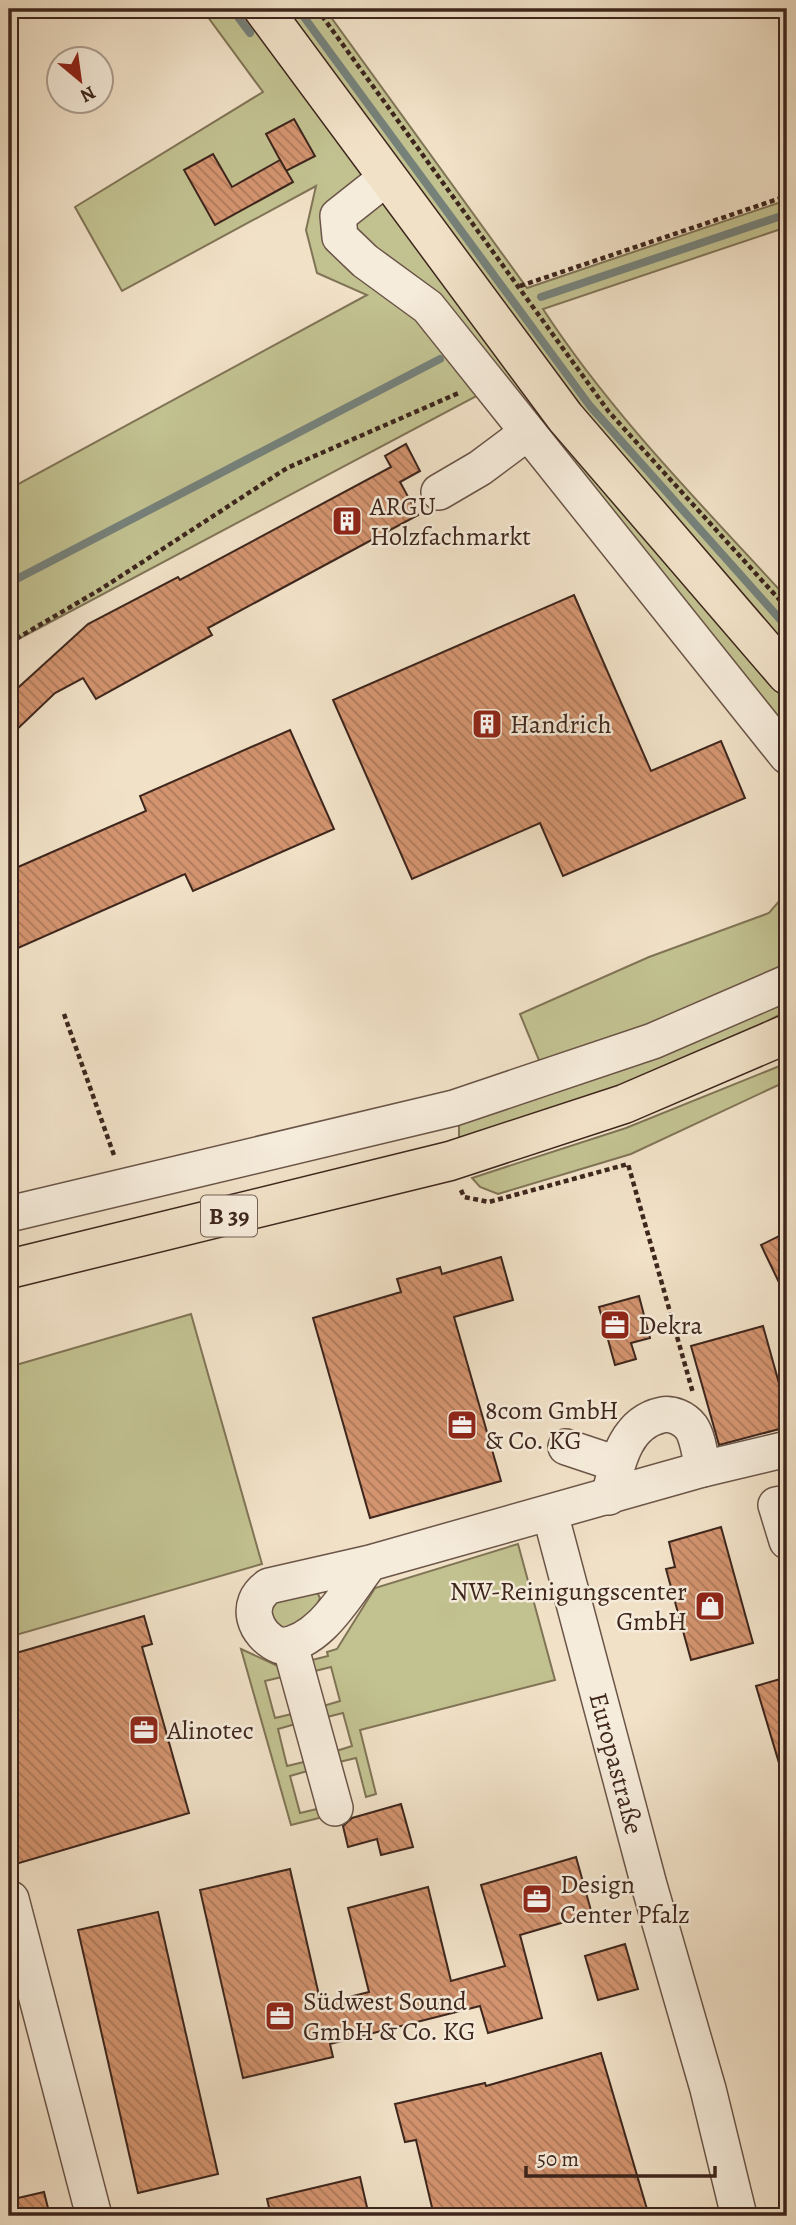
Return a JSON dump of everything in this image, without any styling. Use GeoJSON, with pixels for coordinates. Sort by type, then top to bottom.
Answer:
{"type":"FeatureCollection","features":[{"type":"Feature","properties":{"kind":"main road"},"geometry":{"type":"LineString","coordinates":[[263,9],[565,417],[787,675]]}},
{"type":"Feature","properties":{"kind":"main road","name":"B 39"},"geometry":{"type":"LineString","coordinates":[[9,1269],[450,1161],[624,1104],[787,1034]]}},
{"type":"Feature","properties":{"kind":"street"},"geometry":{"type":"LineString","coordinates":[[386,178],[338,216],[340,237],[365,261],[428,307],[481,377],[787,756]]}},
{"type":"Feature","properties":{"kind":"street"},"geometry":{"type":"LineString","coordinates":[[439,492],[480,468],[527,433]]}},
{"type":"Feature","properties":{"kind":"street"},"geometry":{"type":"LineString","coordinates":[[9,1214],[124,1184],[454,1108],[653,1041],[787,983]]}},
{"type":"Feature","properties":{"kind":"street"},"geometry":{"type":"LineString","coordinates":[[613,1481],[633,1431],[650,1418],[668,1414],[683,1419],[692,1429],[704,1469]]}},
{"type":"Feature","properties":{"kind":"street"},"geometry":{"type":"LineString","coordinates":[[566,1447],[613,1481]]}},
{"type":"Feature","properties":{"kind":"street"},"geometry":{"type":"LineString","coordinates":[[370,1563],[318,1629],[290,1645],[270,1641],[261,1632],[254,1619],[253,1606],[258,1593],[268,1586],[370,1563],[550,1513],[613,1481],[704,1469],[787,1449]]}},
{"type":"Feature","properties":{"kind":"street"},"geometry":{"type":"LineString","coordinates":[[787,1503],[776,1505],[787,1541]]}},
{"type":"Feature","properties":{"kind":"street","name":"Europastraße"},"geometry":{"type":"LineString","coordinates":[[550,1513],[645,1871],[700,2112],[739,2216]]}},
{"type":"Feature","properties":{"kind":"street"},"geometry":{"type":"LineString","coordinates":[[290,1645],[335,1808]]}},
{"type":"Feature","properties":{"kind":"street"},"geometry":{"type":"LineString","coordinates":[[9,1900],[11,1899],[94,2216]]}},
{"type":"Feature","properties":{"kind":"path"},"geometry":{"type":"LineString","coordinates":[[317,9],[609,412],[787,608]]}},
{"type":"Feature","properties":{"kind":"path"},"geometry":{"type":"LineString","coordinates":[[519,286],[787,196]]}},
{"type":"Feature","properties":{"kind":"path"},"geometry":{"type":"LineString","coordinates":[[9,643],[102,589],[287,468],[457,396],[481,377]]}},
{"type":"Feature","properties":{"kind":"path"},"geometry":{"type":"LineString","coordinates":[[64,1014],[124,1184]]}},
{"type":"Feature","properties":{"kind":"path"},"geometry":{"type":"LineString","coordinates":[[450,1161],[464,1197],[489,1202],[628,1164],[693,1392],[692,1429]]}},
{"type":"Feature","properties":{"kind":"shaded area"},"geometry":{"type":"Polygon","coordinates":[[[202,9],[325,9],[527,288],[787,200],[787,227],[543,309],[628,423],[787,598],[787,733],[499,384],[9,644],[9,489],[367,295],[317,273],[306,230],[316,186],[122,291],[75,207],[263,92],[202,9]]]}},
{"type":"Feature","properties":{"kind":"shaded area"},"geometry":{"type":"Polygon","coordinates":[[[787,892],[787,1011],[701,1055],[626,1084],[459,1139],[459,1113],[550,1087],[520,1014],[649,957],[769,913],[787,892]]]}},
{"type":"Feature","properties":{"kind":"shaded area"},"geometry":{"type":"Polygon","coordinates":[[[787,1063],[787,1081],[631,1154],[498,1194],[480,1187],[472,1178],[626,1128],[787,1063]]]}},
{"type":"Feature","properties":{"kind":"shaded area"},"geometry":{"type":"Polygon","coordinates":[[[191,1314],[262,1564],[9,1637],[9,1367],[191,1314]]]}},
{"type":"Feature","properties":{"kind":"shaded area"},"geometry":{"type":"Polygon","coordinates":[[[518,1544],[555,1680],[360,1730],[376,1794],[366,1797],[356,1758],[335,1763],[333,1752],[352,1746],[343,1713],[323,1718],[320,1707],[340,1701],[331,1667],[311,1672],[308,1661],[328,1656],[327,1652],[337,1649],[375,1588],[518,1544]]]}},
{"type":"Feature","properties":{"kind":"shaded area"},"geometry":{"type":"Polygon","coordinates":[[[317,1592],[320,1598],[314,1612],[283,1631],[268,1615],[282,1599],[317,1592]]]}},
{"type":"Feature","properties":{"kind":"shaded area"},"geometry":{"type":"Polygon","coordinates":[[[241,1649],[280,1667],[286,1676],[265,1681],[275,1718],[296,1713],[299,1723],[278,1729],[287,1766],[308,1761],[311,1770],[290,1776],[300,1813],[321,1808],[335,1814],[291,1825],[241,1649]]]}},
{"type":"Feature","properties":{"kind":"building"},"geometry":{"type":"Polygon","coordinates":[[[294,119],[315,156],[286,171],[266,134],[294,119]]]}},
{"type":"Feature","properties":{"kind":"building"},"geometry":{"type":"Polygon","coordinates":[[[213,154],[232,187],[280,160],[293,182],[215,225],[184,170],[213,154]]]}},
{"type":"Feature","properties":{"kind":"building"},"geometry":{"type":"Polygon","coordinates":[[[406,444],[420,471],[400,482],[418,515],[208,628],[212,635],[96,699],[83,678],[55,693],[9,737],[9,696],[88,624],[178,577],[180,580],[391,467],[385,456],[406,444]]]}},
{"type":"Feature","properties":{"kind":"building","name":"Handrich"},"geometry":{"type":"Polygon","coordinates":[[[574,595],[651,771],[721,741],[745,798],[563,876],[540,823],[412,879],[333,700],[574,595]]]}},
{"type":"Feature","properties":{"kind":"building"},"geometry":{"type":"Polygon","coordinates":[[[290,730],[334,829],[193,891],[185,874],[9,952],[9,871],[146,811],[140,796],[290,730]]]}},
{"type":"Feature","properties":{"kind":"building"},"geometry":{"type":"Polygon","coordinates":[[[787,1232],[787,1299],[761,1245],[787,1232]]]}},
{"type":"Feature","properties":{"kind":"building"},"geometry":{"type":"Polygon","coordinates":[[[501,1257],[513,1300],[454,1317],[501,1481],[370,1518],[313,1318],[401,1292],[397,1279],[440,1267],[442,1274],[501,1257]]]}},
{"type":"Feature","properties":{"kind":"building","name":"Dekra"},"geometry":{"type":"Polygon","coordinates":[[[639,1296],[650,1338],[631,1343],[636,1359],[615,1365],[599,1307],[639,1296]]]}},
{"type":"Feature","properties":{"kind":"building"},"geometry":{"type":"Polygon","coordinates":[[[763,1326],[787,1412],[787,1427],[719,1445],[691,1346],[763,1326]]]}},
{"type":"Feature","properties":{"kind":"building","name":"NW-Reinigungscenter GmbH"},"geometry":{"type":"Polygon","coordinates":[[[721,1527],[753,1643],[691,1660],[666,1569],[675,1567],[669,1542],[721,1527]]]}},
{"type":"Feature","properties":{"kind":"building"},"geometry":{"type":"Polygon","coordinates":[[[144,1616],[152,1644],[142,1647],[189,1813],[9,1866],[9,1655],[144,1616]]]}},
{"type":"Feature","properties":{"kind":"building"},"geometry":{"type":"Polygon","coordinates":[[[787,1677],[787,1772],[782,1773],[756,1686],[787,1677]]]}},
{"type":"Feature","properties":{"kind":"building"},"geometry":{"type":"Polygon","coordinates":[[[401,1804],[413,1847],[381,1855],[377,1839],[348,1847],[343,1826],[352,1818],[401,1804]]]}},
{"type":"Feature","properties":{"kind":"building"},"geometry":{"type":"Polygon","coordinates":[[[576,1857],[592,1914],[520,1935],[542,2018],[488,2033],[480,2006],[330,2044],[333,2057],[243,2078],[200,1890],[290,1869],[321,2004],[369,1992],[348,1908],[428,1887],[451,1981],[505,1966],[481,1885],[576,1857]]]}},
{"type":"Feature","properties":{"kind":"building"},"geometry":{"type":"Polygon","coordinates":[[[158,1912],[218,2174],[138,2193],[78,1930],[158,1912]]]}},
{"type":"Feature","properties":{"kind":"building"},"geometry":{"type":"Polygon","coordinates":[[[625,1944],[638,1989],[598,2000],[585,1956],[625,1944]]]}},
{"type":"Feature","properties":{"kind":"building"},"geometry":{"type":"Polygon","coordinates":[[[601,2053],[649,2216],[434,2216],[416,2140],[405,2142],[395,2104],[485,2083],[486,2086],[601,2053]]]}},
{"type":"Feature","properties":{"kind":"building"},"geometry":{"type":"Polygon","coordinates":[[[360,2177],[369,2216],[271,2216],[267,2199],[360,2177]]]}},
{"type":"Feature","properties":{"kind":"building"},"geometry":{"type":"Polygon","coordinates":[[[44,2192],[50,2216],[9,2216],[9,2200],[44,2192]]]}},
{"type":"Feature","properties":{"kind":"waterway"},"geometry":{"type":"LineString","coordinates":[[232,9],[250,33]]}},
{"type":"Feature","properties":{"kind":"waterway"},"geometry":{"type":"LineString","coordinates":[[298,9],[590,406],[787,627]]}},
{"type":"Feature","properties":{"kind":"waterway"},"geometry":{"type":"LineString","coordinates":[[541,297],[787,214]]}},
{"type":"Feature","properties":{"kind":"waterway"},"geometry":{"type":"LineString","coordinates":[[9,583],[440,359]]}},
{"type":"Feature","properties":{"kind":"place","name":"ARGU Holzfachmarkt"},"geometry":{"type":"Point","coordinates":[347,521]}},
{"type":"Feature","properties":{"kind":"place","name":"Handrich"},"geometry":{"type":"Point","coordinates":[487,724]}},
{"type":"Feature","properties":{"kind":"place","name":"Dekra"},"geometry":{"type":"Point","coordinates":[615,1325]}},
{"type":"Feature","properties":{"kind":"place","name":"8com GmbH & Co. KG"},"geometry":{"type":"Point","coordinates":[462,1425]}},
{"type":"Feature","properties":{"kind":"place","name":"NW-Reinigungscenter GmbH"},"geometry":{"type":"Point","coordinates":[710,1606]}},
{"type":"Feature","properties":{"kind":"place","name":"Alinotec"},"geometry":{"type":"Point","coordinates":[144,1730]}},
{"type":"Feature","properties":{"kind":"place","name":"Design Center Pfalz"},"geometry":{"type":"Point","coordinates":[537,1899]}},
{"type":"Feature","properties":{"kind":"place","name":"Südwest Sound GmbH & Co. KG"},"geometry":{"type":"Point","coordinates":[280,2016]}}]}
